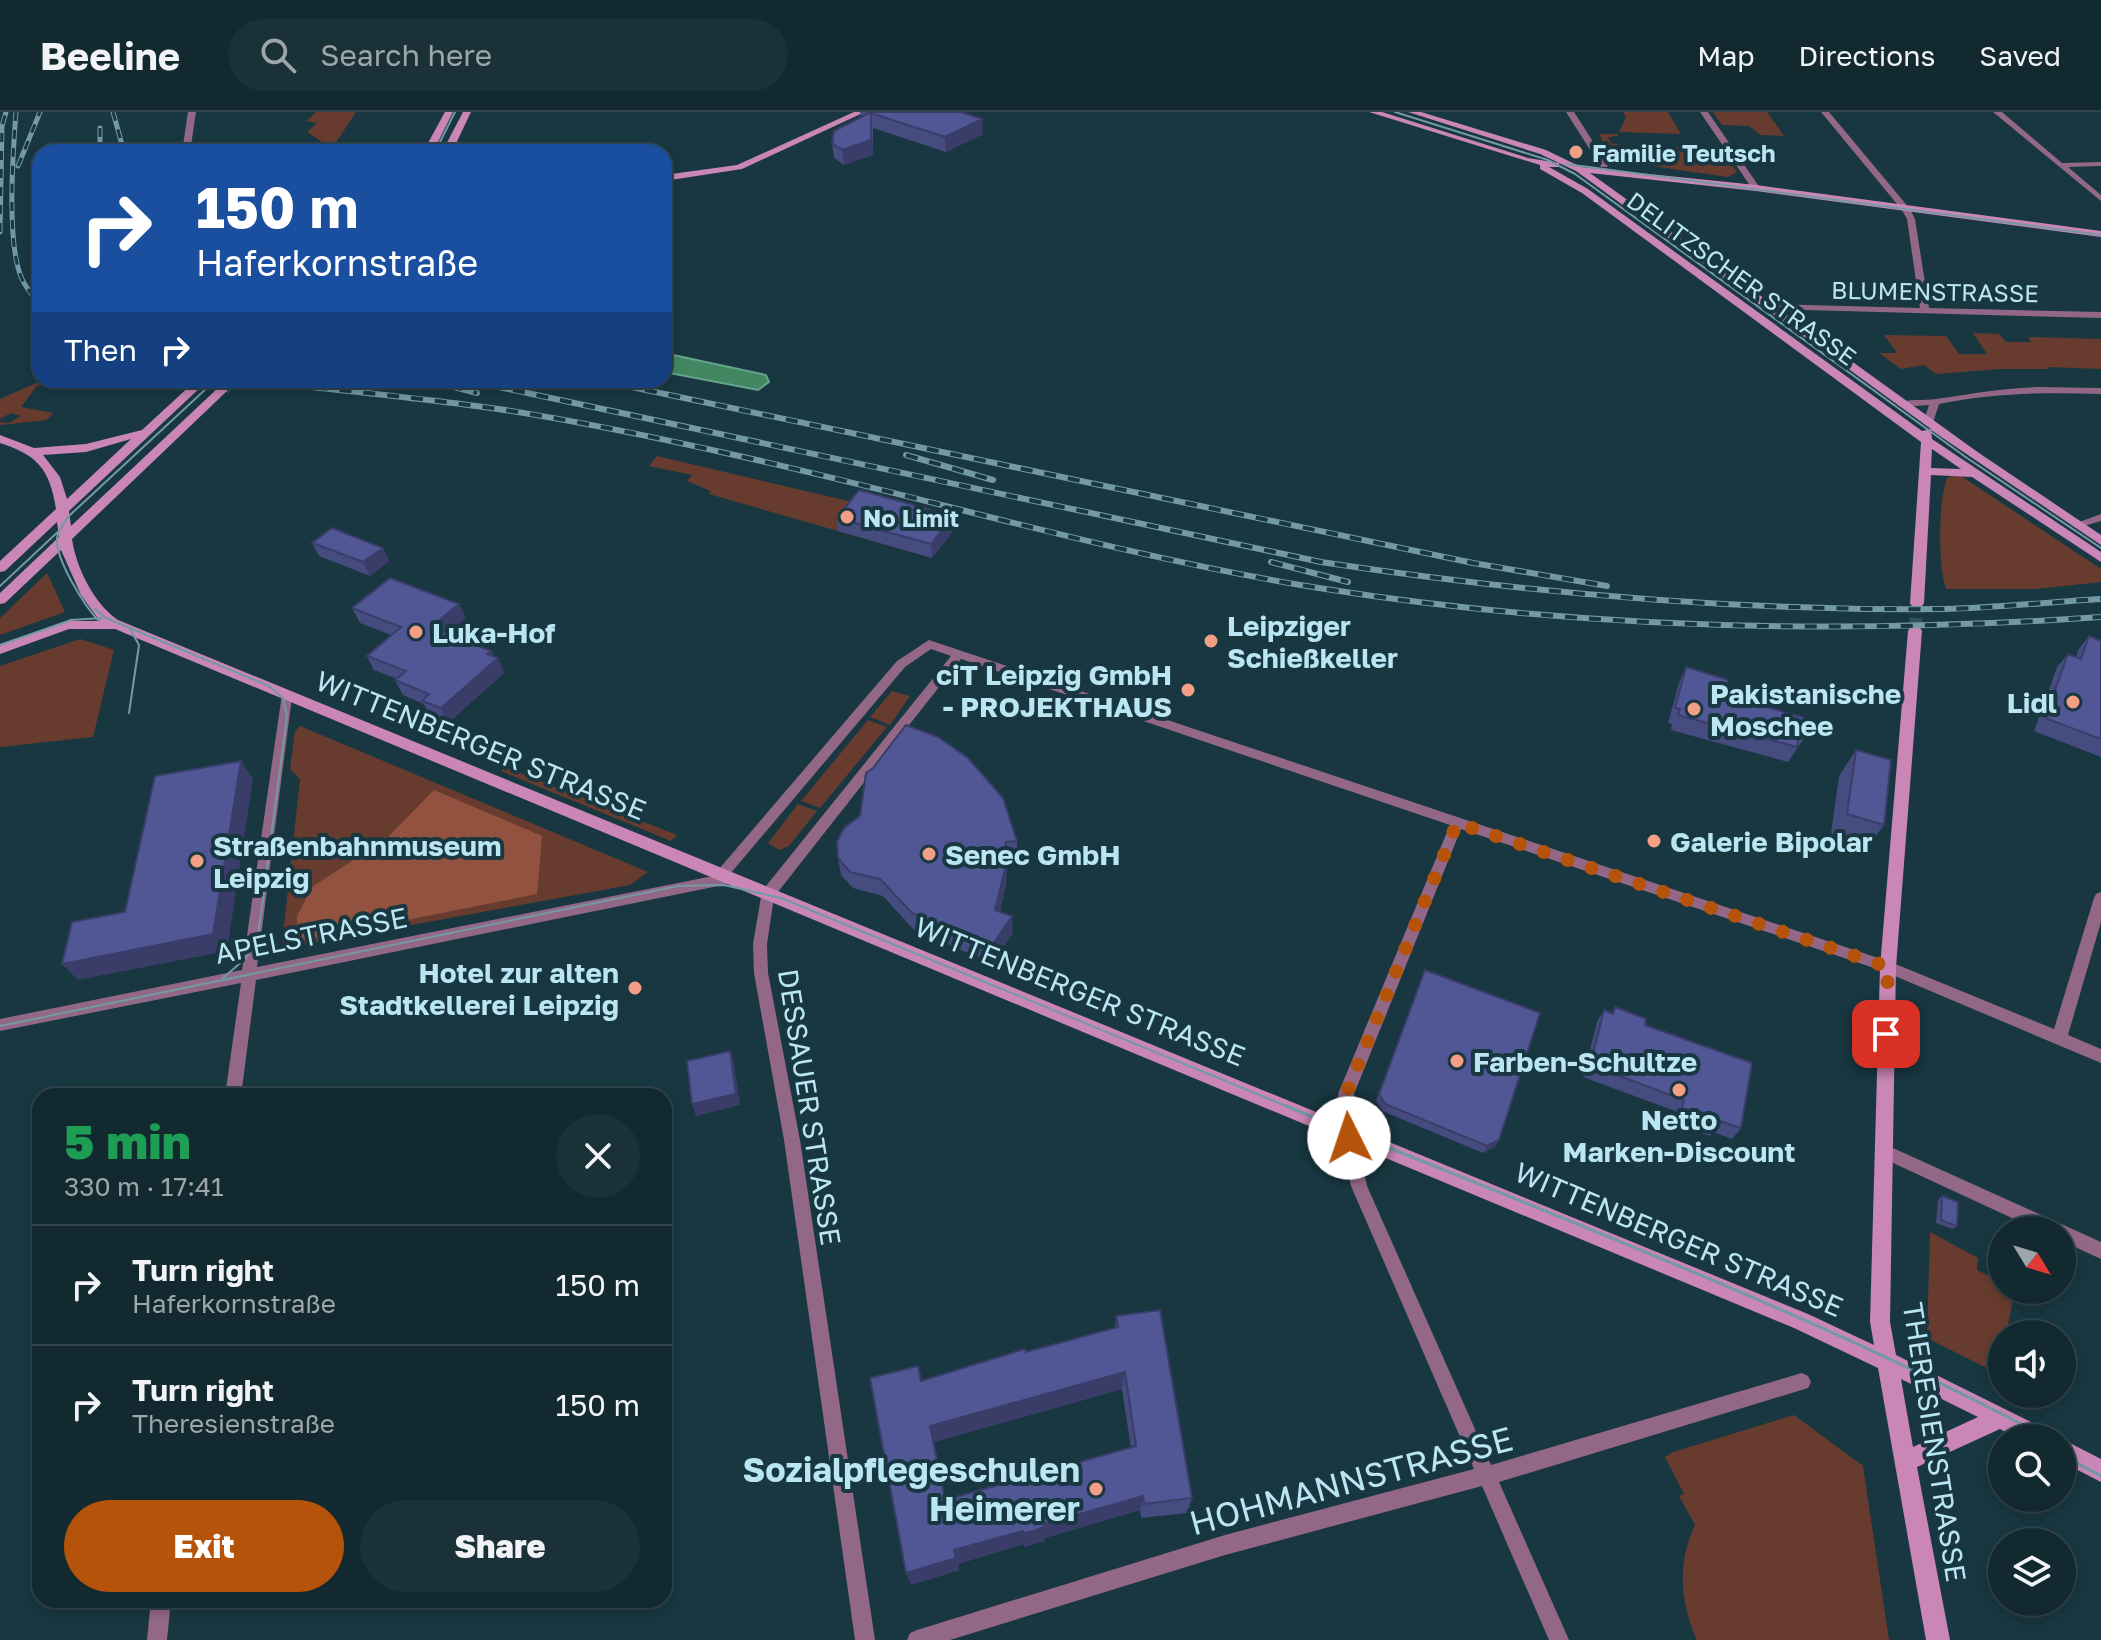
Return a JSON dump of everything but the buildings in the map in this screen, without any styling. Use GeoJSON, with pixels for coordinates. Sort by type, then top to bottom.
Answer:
{"type":"FeatureCollection","features":[{"type":"Feature","properties":{"kind":"main road"},"geometry":{"type":"LineString","coordinates":[[432,144],[449,112]]}},
{"type":"Feature","properties":{"kind":"main road"},"geometry":{"type":"LineString","coordinates":[[451,144],[467,112]]}},
{"type":"Feature","properties":{"kind":"main road"},"geometry":{"type":"LineString","coordinates":[[672,177],[739,167],[861,112]]}},
{"type":"Feature","properties":{"kind":"main road"},"geometry":{"type":"LineString","coordinates":[[1373,112],[1527,160],[1579,169],[1606,169],[2101,234]]}},
{"type":"Feature","properties":{"kind":"main road"},"geometry":{"type":"LineString","coordinates":[[1412,112],[1606,169],[1621,201]]}},
{"type":"Feature","properties":{"kind":"main road","name":"DELITZSCHER STRASSE"},"geometry":{"type":"LineString","coordinates":[[1543,152],[1579,169],[1928,423],[2101,541]]}},
{"type":"Feature","properties":{"kind":"main road","name":"DELITZSCHER STRASSE"},"geometry":{"type":"LineString","coordinates":[[1527,160],[1585,191],[1926,440],[2101,558]]}},
{"type":"Feature","properties":{"kind":"main road"},"geometry":{"type":"LineString","coordinates":[[0,568],[194,388]]}},
{"type":"Feature","properties":{"kind":"main road"},"geometry":{"type":"LineString","coordinates":[[0,600],[66,530],[223,389]]}},
{"type":"Feature","properties":{"kind":"main road"},"geometry":{"type":"LineString","coordinates":[[1917,603],[1928,423]]}},
{"type":"Feature","properties":{"kind":"main road"},"geometry":{"type":"LineString","coordinates":[[34,452],[86,448],[148,430]]}},
{"type":"Feature","properties":{"kind":"main road"},"geometry":{"type":"LineString","coordinates":[[0,439],[34,452],[53,471],[64,509],[66,530]]}},
{"type":"Feature","properties":{"kind":"main road"},"geometry":{"type":"LineString","coordinates":[[1925,471],[1974,473]]}},
{"type":"Feature","properties":{"kind":"main road","name":"WITTENBERGER STRASSE"},"geometry":{"type":"LineString","coordinates":[[66,530],[67,548],[95,609],[117,626],[1801,1321],[1888,1360],[2012,1424]]}},
{"type":"Feature","properties":{"kind":"main road"},"geometry":{"type":"LineString","coordinates":[[0,649],[73,624],[117,626]]}},
{"type":"Feature","properties":{"kind":"main road","name":"THERESIENSTRASSE"},"geometry":{"type":"LineString","coordinates":[[1915,631],[1888,967],[1880,1322],[1938,1640]]}},
{"type":"Feature","properties":{"kind":"main road"},"geometry":{"type":"LineString","coordinates":[[1906,1461],[2001,1418]]}},
{"type":"Feature","properties":{"kind":"main road"},"geometry":{"type":"LineString","coordinates":[[2076,1458],[2101,1471]]}},
{"type":"Feature","properties":{"kind":"street"},"geometry":{"type":"LineString","coordinates":[[187,144],[192,112]]}},
{"type":"Feature","properties":{"kind":"street"},"geometry":{"type":"LineString","coordinates":[[1570,112],[1606,169]]}},
{"type":"Feature","properties":{"kind":"street"},"geometry":{"type":"LineString","coordinates":[[1704,112],[1756,188]]}},
{"type":"Feature","properties":{"kind":"street"},"geometry":{"type":"LineString","coordinates":[[1825,112],[1906,209],[1911,219],[1925,310]]}},
{"type":"Feature","properties":{"kind":"street"},"geometry":{"type":"LineString","coordinates":[[1997,112],[2101,199]]}},
{"type":"Feature","properties":{"kind":"street"},"geometry":{"type":"LineString","coordinates":[[2061,165],[2101,164]]}},
{"type":"Feature","properties":{"kind":"street","name":"BLUMENSTRASSE"},"geometry":{"type":"LineString","coordinates":[[1769,307],[2101,315]]}},
{"type":"Feature","properties":{"kind":"street"},"geometry":{"type":"LineString","coordinates":[[1903,404],[1935,402],[1995,391],[2101,391]]}},
{"type":"Feature","properties":{"kind":"street"},"geometry":{"type":"LineString","coordinates":[[1928,423],[1935,402]]}},
{"type":"Feature","properties":{"kind":"street"},"geometry":{"type":"LineString","coordinates":[[2077,525],[2101,517]]}},
{"type":"Feature","properties":{"kind":"street"},"geometry":{"type":"LineString","coordinates":[[724,877],[901,664],[929,644],[1888,967],[2101,1056]]}},
{"type":"Feature","properties":{"kind":"street"},"geometry":{"type":"LineString","coordinates":[[767,895],[959,654]]}},
{"type":"Feature","properties":{"kind":"street"},"geometry":{"type":"LineString","coordinates":[[234,1088],[286,697]]}},
{"type":"Feature","properties":{"kind":"street"},"geometry":{"type":"LineString","coordinates":[[1457,823],[1346,1094],[1348,1134],[1359,1186],[1559,1640]]}},
{"type":"Feature","properties":{"kind":"street","name":"APELSTRASSE"},"geometry":{"type":"LineString","coordinates":[[0,1025],[724,877]]}},
{"type":"Feature","properties":{"kind":"street","name":"DESSAUER STRASSE"},"geometry":{"type":"LineString","coordinates":[[767,895],[760,944],[761,973],[792,1140],[865,1640]]}},
{"type":"Feature","properties":{"kind":"street"},"geometry":{"type":"LineString","coordinates":[[2059,1038],[2101,898]]}},
{"type":"Feature","properties":{"kind":"street"},"geometry":{"type":"LineString","coordinates":[[1884,1151],[2026,1216]]}},
{"type":"Feature","properties":{"kind":"street"},"geometry":{"type":"LineString","coordinates":[[2076,1239],[2101,1251]]}},
{"type":"Feature","properties":{"kind":"street","name":"HOHMANNSTRASSE"},"geometry":{"type":"LineString","coordinates":[[917,1640],[1225,1545],[1526,1465],[1802,1382]]}},
{"type":"Feature","properties":{"kind":"street"},"geometry":{"type":"LineString","coordinates":[[157,1640],[160,1608]]}},
{"type":"Feature","properties":{"kind":"shaded area"},"geometry":{"type":"Polygon","coordinates":[[[316,112],[356,112],[335,144],[325,144],[307,132],[317,123],[306,121],[316,112]]]}},
{"type":"Feature","properties":{"kind":"shaded area"},"geometry":{"type":"Polygon","coordinates":[[[1623,112],[1668,112],[1681,134],[1619,132],[1626,117],[1623,112]]]}},
{"type":"Feature","properties":{"kind":"shaded area"},"geometry":{"type":"Polygon","coordinates":[[[1713,112],[1767,112],[1784,136],[1761,135],[1749,126],[1722,125],[1713,112]]]}},
{"type":"Feature","properties":{"kind":"shaded area"},"geometry":{"type":"Polygon","coordinates":[[[1599,134],[1617,134],[1608,137],[1611,143],[1621,145],[1609,146],[1720,148],[1737,172],[1728,177],[1618,161],[1612,158],[1599,134]]]}},
{"type":"Feature","properties":{"kind":"shaded area"},"geometry":{"type":"Polygon","coordinates":[[[1973,333],[1999,334],[2006,342],[2031,342],[2028,337],[2101,339],[2101,369],[2049,367],[1936,374],[1924,365],[1901,369],[1879,353],[1897,353],[1884,335],[1946,336],[1959,354],[1987,354],[1973,333]]]}},
{"type":"Feature","properties":{"kind":"shaded area"},"geometry":{"type":"Polygon","coordinates":[[[672,355],[766,375],[769,382],[758,390],[672,374],[672,355]]]}},
{"type":"Feature","properties":{"kind":"shaded area"},"geometry":{"type":"Polygon","coordinates":[[[32,385],[35,388],[21,407],[53,413],[47,420],[0,425],[0,422],[9,423],[21,416],[11,413],[0,419],[0,399],[32,385]]]}},
{"type":"Feature","properties":{"kind":"shaded area","name":"No Limit"},"geometry":{"type":"Polygon","coordinates":[[[657,456],[861,504],[932,558],[709,494],[711,491],[687,481],[692,475],[649,466],[657,456]]]}},
{"type":"Feature","properties":{"kind":"shaded area"},"geometry":{"type":"Polygon","coordinates":[[[1961,476],[2101,569],[2101,582],[2036,589],[1946,589],[1940,550],[1941,517],[1944,489],[1947,478],[1961,476]]]}},
{"type":"Feature","properties":{"kind":"shaded area"},"geometry":{"type":"Polygon","coordinates":[[[47,573],[65,612],[0,635],[0,618],[47,573]]]}},
{"type":"Feature","properties":{"kind":"shaded area"},"geometry":{"type":"Polygon","coordinates":[[[80,639],[114,650],[93,737],[0,747],[0,666],[80,639]]]}},
{"type":"Feature","properties":{"kind":"shaded area"},"geometry":{"type":"Polygon","coordinates":[[[892,691],[910,696],[890,725],[870,717],[892,691]]]}},
{"type":"Feature","properties":{"kind":"shaded area"},"geometry":{"type":"Polygon","coordinates":[[[868,720],[887,727],[820,808],[801,801],[868,720]]]}},
{"type":"Feature","properties":{"kind":"shaded area"},"geometry":{"type":"Polygon","coordinates":[[[300,726],[648,872],[630,885],[286,948],[282,944],[300,779],[290,769],[295,731],[300,726]]]}},
{"type":"Feature","properties":{"kind":"shaded area"},"geometry":{"type":"Polygon","coordinates":[[[505,767],[677,835],[671,841],[501,771],[505,767]]]}},
{"type":"Feature","properties":{"kind":"shaded area"},"geometry":{"type":"Polygon","coordinates":[[[434,790],[542,836],[537,894],[296,942],[297,916],[312,887],[387,838],[434,790]]]}},
{"type":"Feature","properties":{"kind":"shaded area"},"geometry":{"type":"Polygon","coordinates":[[[798,804],[817,811],[789,846],[779,850],[768,843],[798,804]]]}},
{"type":"Feature","properties":{"kind":"shaded area"},"geometry":{"type":"Polygon","coordinates":[[[1930,1232],[1978,1258],[1977,1270],[1988,1276],[1988,1304],[2012,1304],[2009,1320],[1988,1320],[1988,1368],[1927,1338],[1930,1232]]]}},
{"type":"Feature","properties":{"kind":"shaded area"},"geometry":{"type":"Polygon","coordinates":[[[1794,1415],[1863,1466],[1889,1640],[1697,1640],[1687,1611],[1683,1582],[1685,1554],[1695,1525],[1679,1496],[1684,1494],[1665,1457],[1794,1415]]]}},
{"type":"Feature","properties":{"kind":"tunnel"},"geometry":{"type":"LineString","coordinates":[[1915,631],[1917,603]]}},
{"type":"Feature","properties":{"kind":"tram line"},"geometry":{"type":"LineString","coordinates":[[439,144],[455,112]]}},
{"type":"Feature","properties":{"kind":"tram line"},"geometry":{"type":"LineString","coordinates":[[1395,112],[1548,160],[1575,174],[1967,458],[2101,548]]}},
{"type":"Feature","properties":{"kind":"tram line"},"geometry":{"type":"LineString","coordinates":[[1566,164],[2101,235]]}},
{"type":"Feature","properties":{"kind":"tram line"},"geometry":{"type":"LineString","coordinates":[[59,531],[70,515],[207,388]]}},
{"type":"Feature","properties":{"kind":"tram line"},"geometry":{"type":"LineString","coordinates":[[0,586],[59,531]]}},
{"type":"Feature","properties":{"kind":"tram line"},"geometry":{"type":"LineString","coordinates":[[59,531],[58,547],[65,569],[97,618]]}},
{"type":"Feature","properties":{"kind":"tram line"},"geometry":{"type":"LineString","coordinates":[[95,609],[106,618],[129,628]]}},
{"type":"Feature","properties":{"kind":"tram line"},"geometry":{"type":"LineString","coordinates":[[0,645],[71,620],[97,618]]}},
{"type":"Feature","properties":{"kind":"tram line"},"geometry":{"type":"LineString","coordinates":[[97,618],[102,618]]}},
{"type":"Feature","properties":{"kind":"tram line"},"geometry":{"type":"LineString","coordinates":[[129,628],[139,645],[129,713]]}},
{"type":"Feature","properties":{"kind":"tram line"},"geometry":{"type":"LineString","coordinates":[[129,628],[269,686],[283,698],[287,716],[258,936],[246,958],[222,979]]}},
{"type":"Feature","properties":{"kind":"tram line"},"geometry":{"type":"LineString","coordinates":[[0,1026],[678,886],[724,885],[781,898],[1291,1108]]}},
{"type":"Feature","properties":{"kind":"tram line"},"geometry":{"type":"LineString","coordinates":[[1286,1106],[1767,1304],[1862,1346],[2020,1424]]}},
{"type":"Feature","properties":{"kind":"tram line"},"geometry":{"type":"LineString","coordinates":[[2076,1463],[2101,1476]]}},
{"type":"Feature","properties":{"kind":"railway"},"geometry":{"type":"LineString","coordinates":[[0,232],[2,126],[6,112]]}},
{"type":"Feature","properties":{"kind":"railway"},"geometry":{"type":"LineString","coordinates":[[16,112],[12,197],[14,244],[22,279],[32,294]]}},
{"type":"Feature","properties":{"kind":"railway"},"geometry":{"type":"LineString","coordinates":[[18,166],[40,112]]}},
{"type":"Feature","properties":{"kind":"railway"},"geometry":{"type":"LineString","coordinates":[[113,112],[122,144]]}},
{"type":"Feature","properties":{"kind":"railway"},"geometry":{"type":"LineString","coordinates":[[100,128],[100,144]]}},
{"type":"Feature","properties":{"kind":"railway"},"geometry":{"type":"LineString","coordinates":[[322,388],[589,424],[811,473],[1173,560],[1319,588],[1416,602],[1611,620],[1709,625],[1905,626],[2101,617]]}},
{"type":"Feature","properties":{"kind":"railway"},"geometry":{"type":"LineString","coordinates":[[458,388],[477,393]]}},
{"type":"Feature","properties":{"kind":"railway"},"geometry":{"type":"LineString","coordinates":[[504,388],[1321,562],[1398,573],[1631,598],[1787,607],[1944,609],[2101,599]]}},
{"type":"Feature","properties":{"kind":"railway"},"geometry":{"type":"LineString","coordinates":[[636,388],[1473,563],[1607,586]]}},
{"type":"Feature","properties":{"kind":"railway"},"geometry":{"type":"LineString","coordinates":[[906,455],[993,480]]}},
{"type":"Feature","properties":{"kind":"railway"},"geometry":{"type":"LineString","coordinates":[[1271,562],[1348,582]]}},
{"type":"Feature","properties":{"kind":"place","name":"Familie Teutsch"},"geometry":{"type":"Point","coordinates":[1576,152]}},
{"type":"Feature","properties":{"kind":"place","name":"No Limit"},"geometry":{"type":"Point","coordinates":[847,517]}},
{"type":"Feature","properties":{"kind":"place","name":"Luka-Hof"},"geometry":{"type":"Point","coordinates":[416,632]}},
{"type":"Feature","properties":{"kind":"place","name":"Leipziger Schießkeller"},"geometry":{"type":"Point","coordinates":[1211,641]}},
{"type":"Feature","properties":{"kind":"place","name":"ciT Leipzig GmbH - PROJEKTHAUS"},"geometry":{"type":"Point","coordinates":[1188,690]}},
{"type":"Feature","properties":{"kind":"place","name":"Lidl"},"geometry":{"type":"Point","coordinates":[2073,702]}},
{"type":"Feature","properties":{"kind":"place","name":"Pakistanische Moschee"},"geometry":{"type":"Point","coordinates":[1694,709]}},
{"type":"Feature","properties":{"kind":"place","name":"Galerie Bipolar"},"geometry":{"type":"Point","coordinates":[1654,841]}},
{"type":"Feature","properties":{"kind":"place","name":"Senec GmbH"},"geometry":{"type":"Point","coordinates":[929,854]}},
{"type":"Feature","properties":{"kind":"place","name":"Straßenbahnmuseum Leipzig"},"geometry":{"type":"Point","coordinates":[197,861]}},
{"type":"Feature","properties":{"kind":"place","name":"Hotel zur alten Stadtkellerei Leipzig"},"geometry":{"type":"Point","coordinates":[635,988]}},
{"type":"Feature","properties":{"kind":"place","name":"Farben-Schultze"},"geometry":{"type":"Point","coordinates":[1457,1061]}},
{"type":"Feature","properties":{"kind":"place","name":"Netto Marken-Discount"},"geometry":{"type":"Point","coordinates":[1679,1090]}},
{"type":"Feature","properties":{"kind":"place","name":"Sozialpflegeschulen Heimerer"},"geometry":{"type":"Point","coordinates":[1096,1489]}},
{"type":"Feature","properties":{"kind":"route"},"geometry":{"type":"LineString","coordinates":[[1349,1138],[1346,1094],[1457,823],[1888,967],[1886,1034]]}}]}
